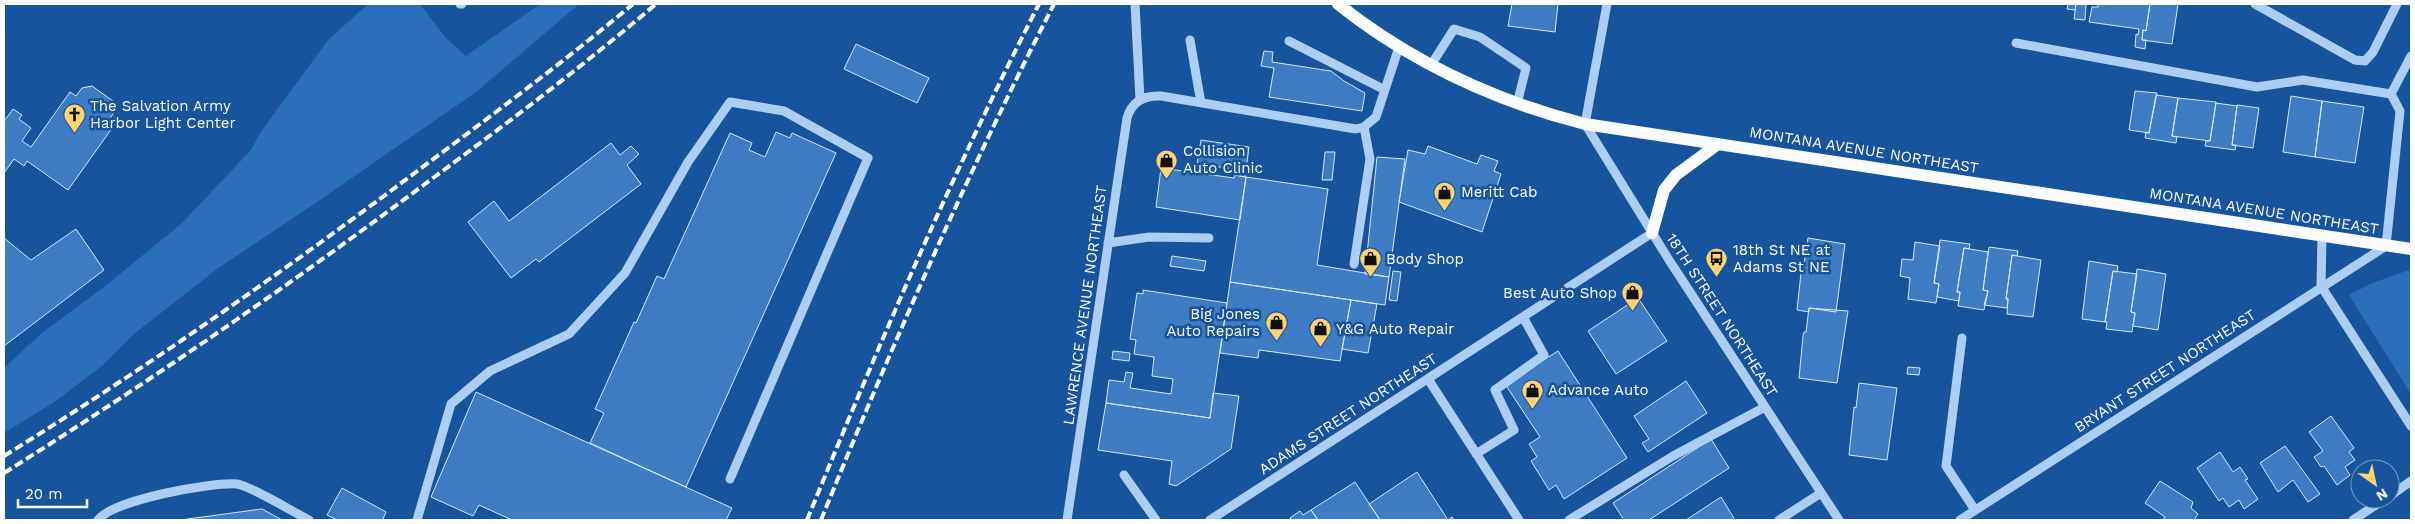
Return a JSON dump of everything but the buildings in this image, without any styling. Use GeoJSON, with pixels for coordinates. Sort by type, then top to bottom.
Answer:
{"type":"FeatureCollection","features":[{"type":"Feature","properties":{"kind":"main road","name":"MONTANA AVENUE NORTHEAST"},"geometry":{"type":"LineString","coordinates":[[1338,4],[1399,47],[1475,87],[1517,104],[1585,124],[2411,249]]}},
{"type":"Feature","properties":{"kind":"main road"},"geometry":{"type":"LineString","coordinates":[[1652,233],[1664,190],[1676,176],[1718,144]]}},
{"type":"Feature","properties":{"kind":"street"},"geometry":{"type":"LineString","coordinates":[[1135,4],[1140,99],[1151,95],[1356,129],[1364,127],[1376,117],[1399,47]]}},
{"type":"Feature","properties":{"kind":"street"},"geometry":{"type":"LineString","coordinates":[[1585,124],[1607,4]]}},
{"type":"Feature","properties":{"kind":"street"},"geometry":{"type":"LineString","coordinates":[[2255,4],[2355,60],[2365,61],[2373,52],[2397,4]]}},
{"type":"Feature","properties":{"kind":"street"},"geometry":{"type":"LineString","coordinates":[[1431,65],[1454,29],[1480,37],[1526,68],[1517,104]]}},
{"type":"Feature","properties":{"kind":"street"},"geometry":{"type":"LineString","coordinates":[[1190,40],[1201,103]]}},
{"type":"Feature","properties":{"kind":"street"},"geometry":{"type":"LineString","coordinates":[[1289,41],[1385,90]]}},
{"type":"Feature","properties":{"kind":"street"},"geometry":{"type":"LineString","coordinates":[[2016,43],[2257,87],[2303,80],[2391,94]]}},
{"type":"Feature","properties":{"kind":"street"},"geometry":{"type":"LineString","coordinates":[[2391,94],[2411,56]]}},
{"type":"Feature","properties":{"kind":"street"},"geometry":{"type":"LineString","coordinates":[[2386,246],[2400,111],[2391,94]]}},
{"type":"Feature","properties":{"kind":"street","name":"LAWRENCE AVENUE NORTHEAST"},"geometry":{"type":"LineString","coordinates":[[1067,520],[1127,118],[1134,104],[1140,99]]}},
{"type":"Feature","properties":{"kind":"street"},"geometry":{"type":"LineString","coordinates":[[418,520],[451,404],[490,371],[569,334],[625,273],[688,162],[730,102],[784,111],[868,158],[730,479]]}},
{"type":"Feature","properties":{"kind":"street","name":"18TH STREET NORTHEAST"},"geometry":{"type":"LineString","coordinates":[[1585,124],[1652,233],[1839,520]]}},
{"type":"Feature","properties":{"kind":"street"},"geometry":{"type":"LineString","coordinates":[[1354,264],[1370,159],[1364,127]]}},
{"type":"Feature","properties":{"kind":"street","name":"ADAMS STREET NORTHEAST"},"geometry":{"type":"LineString","coordinates":[[1210,520],[1220,518],[1652,233]]}},
{"type":"Feature","properties":{"kind":"street"},"geometry":{"type":"LineString","coordinates":[[2322,236],[2321,286],[2411,426]]}},
{"type":"Feature","properties":{"kind":"street"},"geometry":{"type":"LineString","coordinates":[[1108,242],[1149,237],[1209,238]]}},
{"type":"Feature","properties":{"kind":"street","name":"BRYANT STREET NORTHEAST"},"geometry":{"type":"LineString","coordinates":[[1960,520],[2321,286],[2386,246]]}},
{"type":"Feature","properties":{"kind":"street"},"geometry":{"type":"LineString","coordinates":[[1476,454],[1514,430],[1495,390],[1544,355],[1524,317]]}},
{"type":"Feature","properties":{"kind":"street"},"geometry":{"type":"LineString","coordinates":[[1962,338],[1946,466],[1975,510]]}},
{"type":"Feature","properties":{"kind":"street"},"geometry":{"type":"LineString","coordinates":[[1428,379],[1519,520]]}},
{"type":"Feature","properties":{"kind":"street"},"geometry":{"type":"LineString","coordinates":[[1570,520],[1673,456],[1765,407]]}},
{"type":"Feature","properties":{"kind":"street"},"geometry":{"type":"LineString","coordinates":[[1124,476],[1156,520]]}},
{"type":"Feature","properties":{"kind":"street"},"geometry":{"type":"LineString","coordinates":[[2400,489],[2411,481]]}},
{"type":"Feature","properties":{"kind":"street"},"geometry":{"type":"LineString","coordinates":[[98,520],[104,513],[139,500],[212,485],[238,484],[309,520]]}},
{"type":"Feature","properties":{"kind":"street"},"geometry":{"type":"LineString","coordinates":[[1779,520],[1821,493]]}},
{"type":"Feature","properties":{"kind":"street"},"geometry":{"type":"LineString","coordinates":[[2353,520],[2370,509]]}},
{"type":"Feature","properties":{"kind":"shaded area"},"geometry":{"type":"Polygon","coordinates":[[[368,4],[420,4],[446,38],[466,56],[540,4],[579,4],[476,92],[217,269],[134,334],[104,364],[56,401],[4,433],[4,368],[43,332],[104,287],[181,224],[250,151],[260,133],[328,40],[368,4]]]}},
{"type":"Feature","properties":{"kind":"shaded area"},"geometry":{"type":"Polygon","coordinates":[[[2406,271],[2411,271],[2411,394],[2349,295],[2370,284],[2406,271]]]}},
{"type":"Feature","properties":{"kind":"railway"},"geometry":{"type":"LineString","coordinates":[[4,456],[209,322],[309,251],[522,92],[633,4]]}},
{"type":"Feature","properties":{"kind":"railway"},"geometry":{"type":"LineString","coordinates":[[4,473],[168,367],[381,217],[518,114],[656,4]]}},
{"type":"Feature","properties":{"kind":"railway"},"geometry":{"type":"LineString","coordinates":[[807,520],[917,260],[976,131],[1039,4]]}},
{"type":"Feature","properties":{"kind":"railway"},"geometry":{"type":"LineString","coordinates":[[821,520],[875,389],[932,259],[991,131],[1054,4]]}},
{"type":"Feature","properties":{"kind":"place","name":"The Salvation Army Harbor Light Center"},"geometry":{"type":"Point","coordinates":[74,134]}},
{"type":"Feature","properties":{"kind":"place","name":"Collision Auto Clinic"},"geometry":{"type":"Point","coordinates":[1167,179]}},
{"type":"Feature","properties":{"kind":"place","name":"Meritt Cab"},"geometry":{"type":"Point","coordinates":[1445,211]}},
{"type":"Feature","properties":{"kind":"place","name":"Body Shop"},"geometry":{"type":"Point","coordinates":[1370,278]}},
{"type":"Feature","properties":{"kind":"place","name":"18th St NE at Adams St NE"},"geometry":{"type":"Point","coordinates":[1717,278]}},
{"type":"Feature","properties":{"kind":"place","name":"Best Auto Shop"},"geometry":{"type":"Point","coordinates":[1633,312]}},
{"type":"Feature","properties":{"kind":"place","name":"Big Jones Auto Repairs"},"geometry":{"type":"Point","coordinates":[1276,342]}},
{"type":"Feature","properties":{"kind":"place","name":"Y&G Auto Repair"},"geometry":{"type":"Point","coordinates":[1320,348]}},
{"type":"Feature","properties":{"kind":"place","name":"Advance Auto"},"geometry":{"type":"Point","coordinates":[1532,409]}}]}
